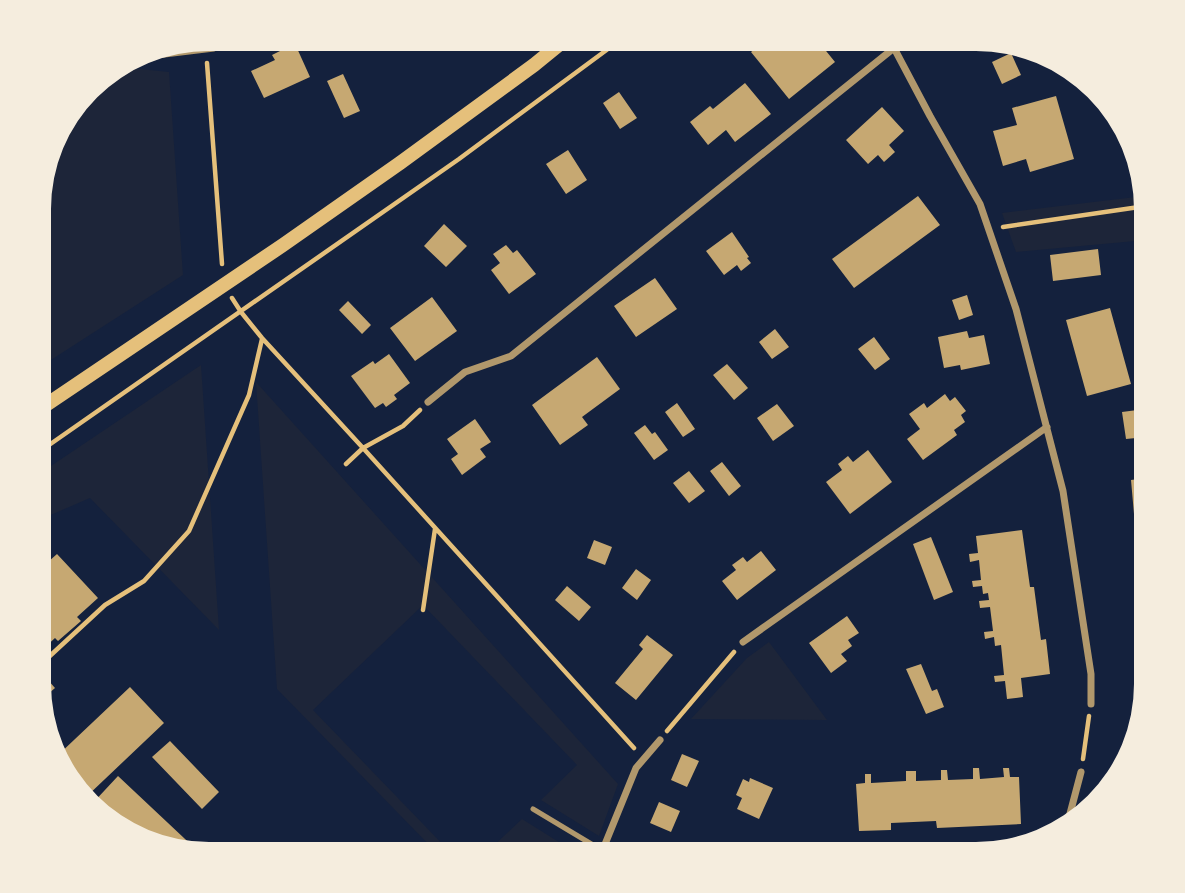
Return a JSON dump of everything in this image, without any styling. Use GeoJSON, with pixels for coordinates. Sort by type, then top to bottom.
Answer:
{"type":"FeatureCollection","features":[{"type":"Feature","properties":{"kind":"main road"},"geometry":{"type":"LineString","coordinates":[[51,402],[400,163],[551,51]]}},
{"type":"Feature","properties":{"kind":"street"},"geometry":{"type":"LineString","coordinates":[[428,402],[465,372],[511,356],[890,51]]}},
{"type":"Feature","properties":{"kind":"street"},"geometry":{"type":"LineString","coordinates":[[896,51],[979,204],[1016,309],[1063,491],[1091,674],[1091,704]]}},
{"type":"Feature","properties":{"kind":"street"},"geometry":{"type":"LineString","coordinates":[[743,642],[1047,427]]}},
{"type":"Feature","properties":{"kind":"street"},"geometry":{"type":"LineString","coordinates":[[606,842],[636,768],[660,740]]}},
{"type":"Feature","properties":{"kind":"street"},"geometry":{"type":"LineString","coordinates":[[1071,810],[1081,772]]}},
{"type":"Feature","properties":{"kind":"lane"},"geometry":{"type":"LineString","coordinates":[[533,809],[585,842]]}},
{"type":"Feature","properties":{"kind":"path"},"geometry":{"type":"LineString","coordinates":[[206,51],[223,285]]}},
{"type":"Feature","properties":{"kind":"path"},"geometry":{"type":"LineString","coordinates":[[51,444],[459,159],[605,51]]}},
{"type":"Feature","properties":{"kind":"path"},"geometry":{"type":"LineString","coordinates":[[988,229],[1134,208]]}},
{"type":"Feature","properties":{"kind":"path"},"geometry":{"type":"LineString","coordinates":[[241,312],[644,759]]}},
{"type":"Feature","properties":{"kind":"path"},"geometry":{"type":"LineString","coordinates":[[51,655],[105,605],[144,581],[190,531],[249,396],[262,338]]}},
{"type":"Feature","properties":{"kind":"path"},"geometry":{"type":"LineString","coordinates":[[346,464],[363,448],[403,426],[428,402]]}},
{"type":"Feature","properties":{"kind":"path"},"geometry":{"type":"LineString","coordinates":[[423,610],[435,528]]}},
{"type":"Feature","properties":{"kind":"path"},"geometry":{"type":"LineString","coordinates":[[660,740],[743,642]]}},
{"type":"Feature","properties":{"kind":"path"},"geometry":{"type":"LineString","coordinates":[[1081,772],[1091,704]]}},
{"type":"Feature","properties":{"kind":"shaded area"},"geometry":{"type":"Polygon","coordinates":[[[136,69],[169,72],[183,275],[51,360],[51,209],[56,168],[67,139],[83,113],[113,83],[136,69]]]}},
{"type":"Feature","properties":{"kind":"shaded area"},"geometry":{"type":"Polygon","coordinates":[[[1133,197],[1134,241],[1016,252],[1002,213],[1133,197]]]}},
{"type":"Feature","properties":{"kind":"shaded area"},"geometry":{"type":"Polygon","coordinates":[[[201,365],[219,630],[90,498],[51,515],[51,466],[201,365]]]}},
{"type":"Feature","properties":{"kind":"shaded area"},"geometry":{"type":"Polygon","coordinates":[[[256,382],[618,784],[599,836],[541,800],[577,765],[423,605],[313,710],[440,842],[426,842],[277,689],[256,382]]]}},
{"type":"Feature","properties":{"kind":"shaded area"},"geometry":{"type":"Polygon","coordinates":[[[769,642],[827,720],[691,719],[747,658],[769,642]]]}},
{"type":"Feature","properties":{"kind":"shaded area"},"geometry":{"type":"Polygon","coordinates":[[[522,819],[559,842],[498,842],[522,819]]]}},
{"type":"Feature","properties":{"kind":"building"},"geometry":{"type":"Polygon","coordinates":[[[280,51],[298,51],[310,77],[264,98],[251,71],[275,60],[272,55],[280,51]]]}},
{"type":"Feature","properties":{"kind":"building"},"geometry":{"type":"Polygon","coordinates":[[[826,51],[835,62],[789,99],[751,52],[826,51]]]}},
{"type":"Feature","properties":{"kind":"building"},"geometry":{"type":"Polygon","coordinates":[[[1012,55],[1021,75],[1002,84],[992,62],[1012,55]]]}},
{"type":"Feature","properties":{"kind":"building"},"geometry":{"type":"Polygon","coordinates":[[[343,74],[360,111],[344,118],[327,81],[343,74]]]}},
{"type":"Feature","properties":{"kind":"building"},"geometry":{"type":"Polygon","coordinates":[[[745,83],[771,114],[735,142],[726,130],[708,145],[690,122],[710,106],[713,109],[745,83]]]}},
{"type":"Feature","properties":{"kind":"building"},"geometry":{"type":"Polygon","coordinates":[[[619,92],[637,118],[620,129],[603,103],[619,92]]]}},
{"type":"Feature","properties":{"kind":"building"},"geometry":{"type":"Polygon","coordinates":[[[1056,96],[1074,159],[1030,172],[1026,159],[1003,166],[993,131],[1017,125],[1012,108],[1056,96]]]}},
{"type":"Feature","properties":{"kind":"building"},"geometry":{"type":"Polygon","coordinates":[[[882,107],[904,131],[889,145],[895,152],[884,162],[878,155],[868,164],[846,140],[882,107]]]}},
{"type":"Feature","properties":{"kind":"building"},"geometry":{"type":"Polygon","coordinates":[[[568,150],[587,180],[566,194],[546,164],[568,150]]]}},
{"type":"Feature","properties":{"kind":"building"},"geometry":{"type":"Polygon","coordinates":[[[918,196],[940,225],[854,288],[832,259],[918,196]]]}},
{"type":"Feature","properties":{"kind":"building"},"geometry":{"type":"Polygon","coordinates":[[[444,224],[467,246],[446,267],[424,246],[444,224]]]}},
{"type":"Feature","properties":{"kind":"building"},"geometry":{"type":"Polygon","coordinates":[[[732,232],[751,263],[741,271],[737,265],[724,275],[706,251],[732,232]]]}},
{"type":"Feature","properties":{"kind":"building"},"geometry":{"type":"Polygon","coordinates":[[[506,245],[513,253],[517,250],[536,274],[509,294],[491,270],[500,263],[493,254],[506,245]]]}},
{"type":"Feature","properties":{"kind":"building"},"geometry":{"type":"Polygon","coordinates":[[[1098,249],[1101,275],[1053,281],[1050,255],[1098,249]]]}},
{"type":"Feature","properties":{"kind":"building"},"geometry":{"type":"Polygon","coordinates":[[[655,278],[677,309],[636,337],[614,306],[655,278]]]}},
{"type":"Feature","properties":{"kind":"building"},"geometry":{"type":"Polygon","coordinates":[[[967,295],[973,315],[959,320],[952,300],[967,295]]]}},
{"type":"Feature","properties":{"kind":"building"},"geometry":{"type":"Polygon","coordinates":[[[432,297],[457,331],[415,361],[390,328],[432,297]]]}},
{"type":"Feature","properties":{"kind":"building"},"geometry":{"type":"Polygon","coordinates":[[[348,301],[371,325],[362,334],[339,310],[348,301]]]}},
{"type":"Feature","properties":{"kind":"building"},"geometry":{"type":"Polygon","coordinates":[[[1110,308],[1131,384],[1087,396],[1066,320],[1110,308]]]}},
{"type":"Feature","properties":{"kind":"building"},"geometry":{"type":"Polygon","coordinates":[[[775,329],[789,347],[772,359],[759,342],[775,329]]]}},
{"type":"Feature","properties":{"kind":"building"},"geometry":{"type":"Polygon","coordinates":[[[967,331],[969,338],[984,335],[990,364],[961,370],[960,365],[944,368],[938,337],[967,331]]]}},
{"type":"Feature","properties":{"kind":"building"},"geometry":{"type":"Polygon","coordinates":[[[874,337],[890,359],[875,370],[858,349],[874,337]]]}},
{"type":"Feature","properties":{"kind":"building"},"geometry":{"type":"Polygon","coordinates":[[[389,354],[410,383],[394,395],[397,399],[386,407],[383,403],[375,408],[351,376],[389,354]]]}},
{"type":"Feature","properties":{"kind":"building"},"geometry":{"type":"Polygon","coordinates":[[[597,357],[620,389],[582,417],[588,425],[560,445],[532,405],[597,357]]]}},
{"type":"Feature","properties":{"kind":"building"},"geometry":{"type":"Polygon","coordinates":[[[727,364],[748,388],[734,400],[713,375],[727,364]]]}},
{"type":"Feature","properties":{"kind":"building"},"geometry":{"type":"Polygon","coordinates":[[[945,394],[950,401],[955,397],[966,411],[961,415],[965,422],[954,430],[957,435],[923,460],[907,439],[920,429],[909,414],[924,403],[927,408],[945,394]]]}},
{"type":"Feature","properties":{"kind":"building"},"geometry":{"type":"Polygon","coordinates":[[[677,403],[695,429],[683,437],[665,412],[677,403]]]}},
{"type":"Feature","properties":{"kind":"building"},"geometry":{"type":"Polygon","coordinates":[[[777,404],[794,426],[773,441],[757,418],[777,404]]]}},
{"type":"Feature","properties":{"kind":"building"},"geometry":{"type":"Polygon","coordinates":[[[1134,410],[1134,438],[1126,439],[1122,412],[1134,410]]]}},
{"type":"Feature","properties":{"kind":"building"},"geometry":{"type":"Polygon","coordinates":[[[475,419],[491,442],[480,449],[486,457],[462,475],[451,459],[458,454],[447,439],[475,419]]]}},
{"type":"Feature","properties":{"kind":"building"},"geometry":{"type":"Polygon","coordinates":[[[645,425],[652,434],[655,432],[668,450],[654,460],[634,433],[645,425]]]}},
{"type":"Feature","properties":{"kind":"building"},"geometry":{"type":"Polygon","coordinates":[[[868,450],[892,482],[850,514],[826,482],[842,470],[838,464],[848,456],[853,462],[868,450]]]}},
{"type":"Feature","properties":{"kind":"building"},"geometry":{"type":"Polygon","coordinates":[[[722,462],[741,486],[729,496],[710,471],[722,462]]]}},
{"type":"Feature","properties":{"kind":"building"},"geometry":{"type":"Polygon","coordinates":[[[689,471],[705,491],[689,503],[673,483],[689,471]]]}},
{"type":"Feature","properties":{"kind":"building"},"geometry":{"type":"Polygon","coordinates":[[[1131,480],[1134,480],[1134,514],[1131,480]]]}},
{"type":"Feature","properties":{"kind":"building"},"geometry":{"type":"Polygon","coordinates":[[[1022,530],[1030,587],[1034,587],[1041,640],[1046,639],[1050,674],[1021,678],[1023,697],[1007,699],[1005,681],[995,682],[994,676],[1004,675],[1001,645],[995,646],[994,637],[985,639],[984,632],[993,631],[990,607],[980,608],[979,601],[989,600],[988,593],[983,594],[982,586],[973,587],[972,581],[981,580],[979,560],[970,562],[969,554],[978,553],[976,536],[1022,530]]]}},
{"type":"Feature","properties":{"kind":"building"},"geometry":{"type":"Polygon","coordinates":[[[931,537],[953,592],[934,600],[913,544],[931,537]]]}},
{"type":"Feature","properties":{"kind":"building"},"geometry":{"type":"Polygon","coordinates":[[[594,540],[612,547],[605,565],[587,558],[594,540]]]}},
{"type":"Feature","properties":{"kind":"building"},"geometry":{"type":"Polygon","coordinates":[[[761,551],[776,570],[737,600],[722,581],[736,570],[732,565],[743,557],[747,562],[761,551]]]}},
{"type":"Feature","properties":{"kind":"building"},"geometry":{"type":"Polygon","coordinates":[[[57,554],[98,598],[77,617],[81,621],[58,641],[55,638],[51,642],[51,559],[57,554]]]}},
{"type":"Feature","properties":{"kind":"building"},"geometry":{"type":"Polygon","coordinates":[[[636,569],[651,580],[637,600],[622,588],[636,569]]]}},
{"type":"Feature","properties":{"kind":"building"},"geometry":{"type":"Polygon","coordinates":[[[567,586],[591,607],[579,621],[555,600],[567,586]]]}},
{"type":"Feature","properties":{"kind":"building"},"geometry":{"type":"Polygon","coordinates":[[[847,616],[859,633],[848,640],[852,646],[841,654],[847,661],[831,673],[809,643],[847,616]]]}},
{"type":"Feature","properties":{"kind":"building"},"geometry":{"type":"Polygon","coordinates":[[[647,635],[673,655],[636,700],[615,683],[643,649],[639,645],[647,635]]]}},
{"type":"Feature","properties":{"kind":"building"},"geometry":{"type":"Polygon","coordinates":[[[921,664],[932,691],[937,689],[944,707],[926,714],[906,669],[921,664]]]}},
{"type":"Feature","properties":{"kind":"building"},"geometry":{"type":"Polygon","coordinates":[[[130,687],[164,723],[93,791],[77,772],[65,749],[130,687]]]}},
{"type":"Feature","properties":{"kind":"building"},"geometry":{"type":"Polygon","coordinates":[[[170,741],[219,792],[202,809],[152,757],[170,741]]]}},
{"type":"Feature","properties":{"kind":"building"},"geometry":{"type":"Polygon","coordinates":[[[682,754],[699,761],[687,787],[671,780],[682,754]]]}},
{"type":"Feature","properties":{"kind":"building"},"geometry":{"type":"Polygon","coordinates":[[[973,768],[979,768],[980,779],[1004,777],[1003,768],[1009,768],[1010,777],[1019,777],[1021,824],[937,828],[936,821],[891,823],[891,830],[859,831],[856,784],[865,783],[865,774],[871,774],[871,783],[906,781],[906,771],[916,771],[916,781],[941,780],[941,770],[947,770],[948,780],[973,779],[973,768]]]}},
{"type":"Feature","properties":{"kind":"building"},"geometry":{"type":"Polygon","coordinates":[[[118,776],[186,840],[148,830],[121,816],[98,797],[118,776]]]}},
{"type":"Feature","properties":{"kind":"building"},"geometry":{"type":"Polygon","coordinates":[[[750,778],[773,788],[759,819],[737,809],[742,798],[736,795],[743,779],[749,782],[750,778]]]}},
{"type":"Feature","properties":{"kind":"building"},"geometry":{"type":"Polygon","coordinates":[[[659,802],[680,811],[671,832],[650,823],[659,802]]]}}]}
